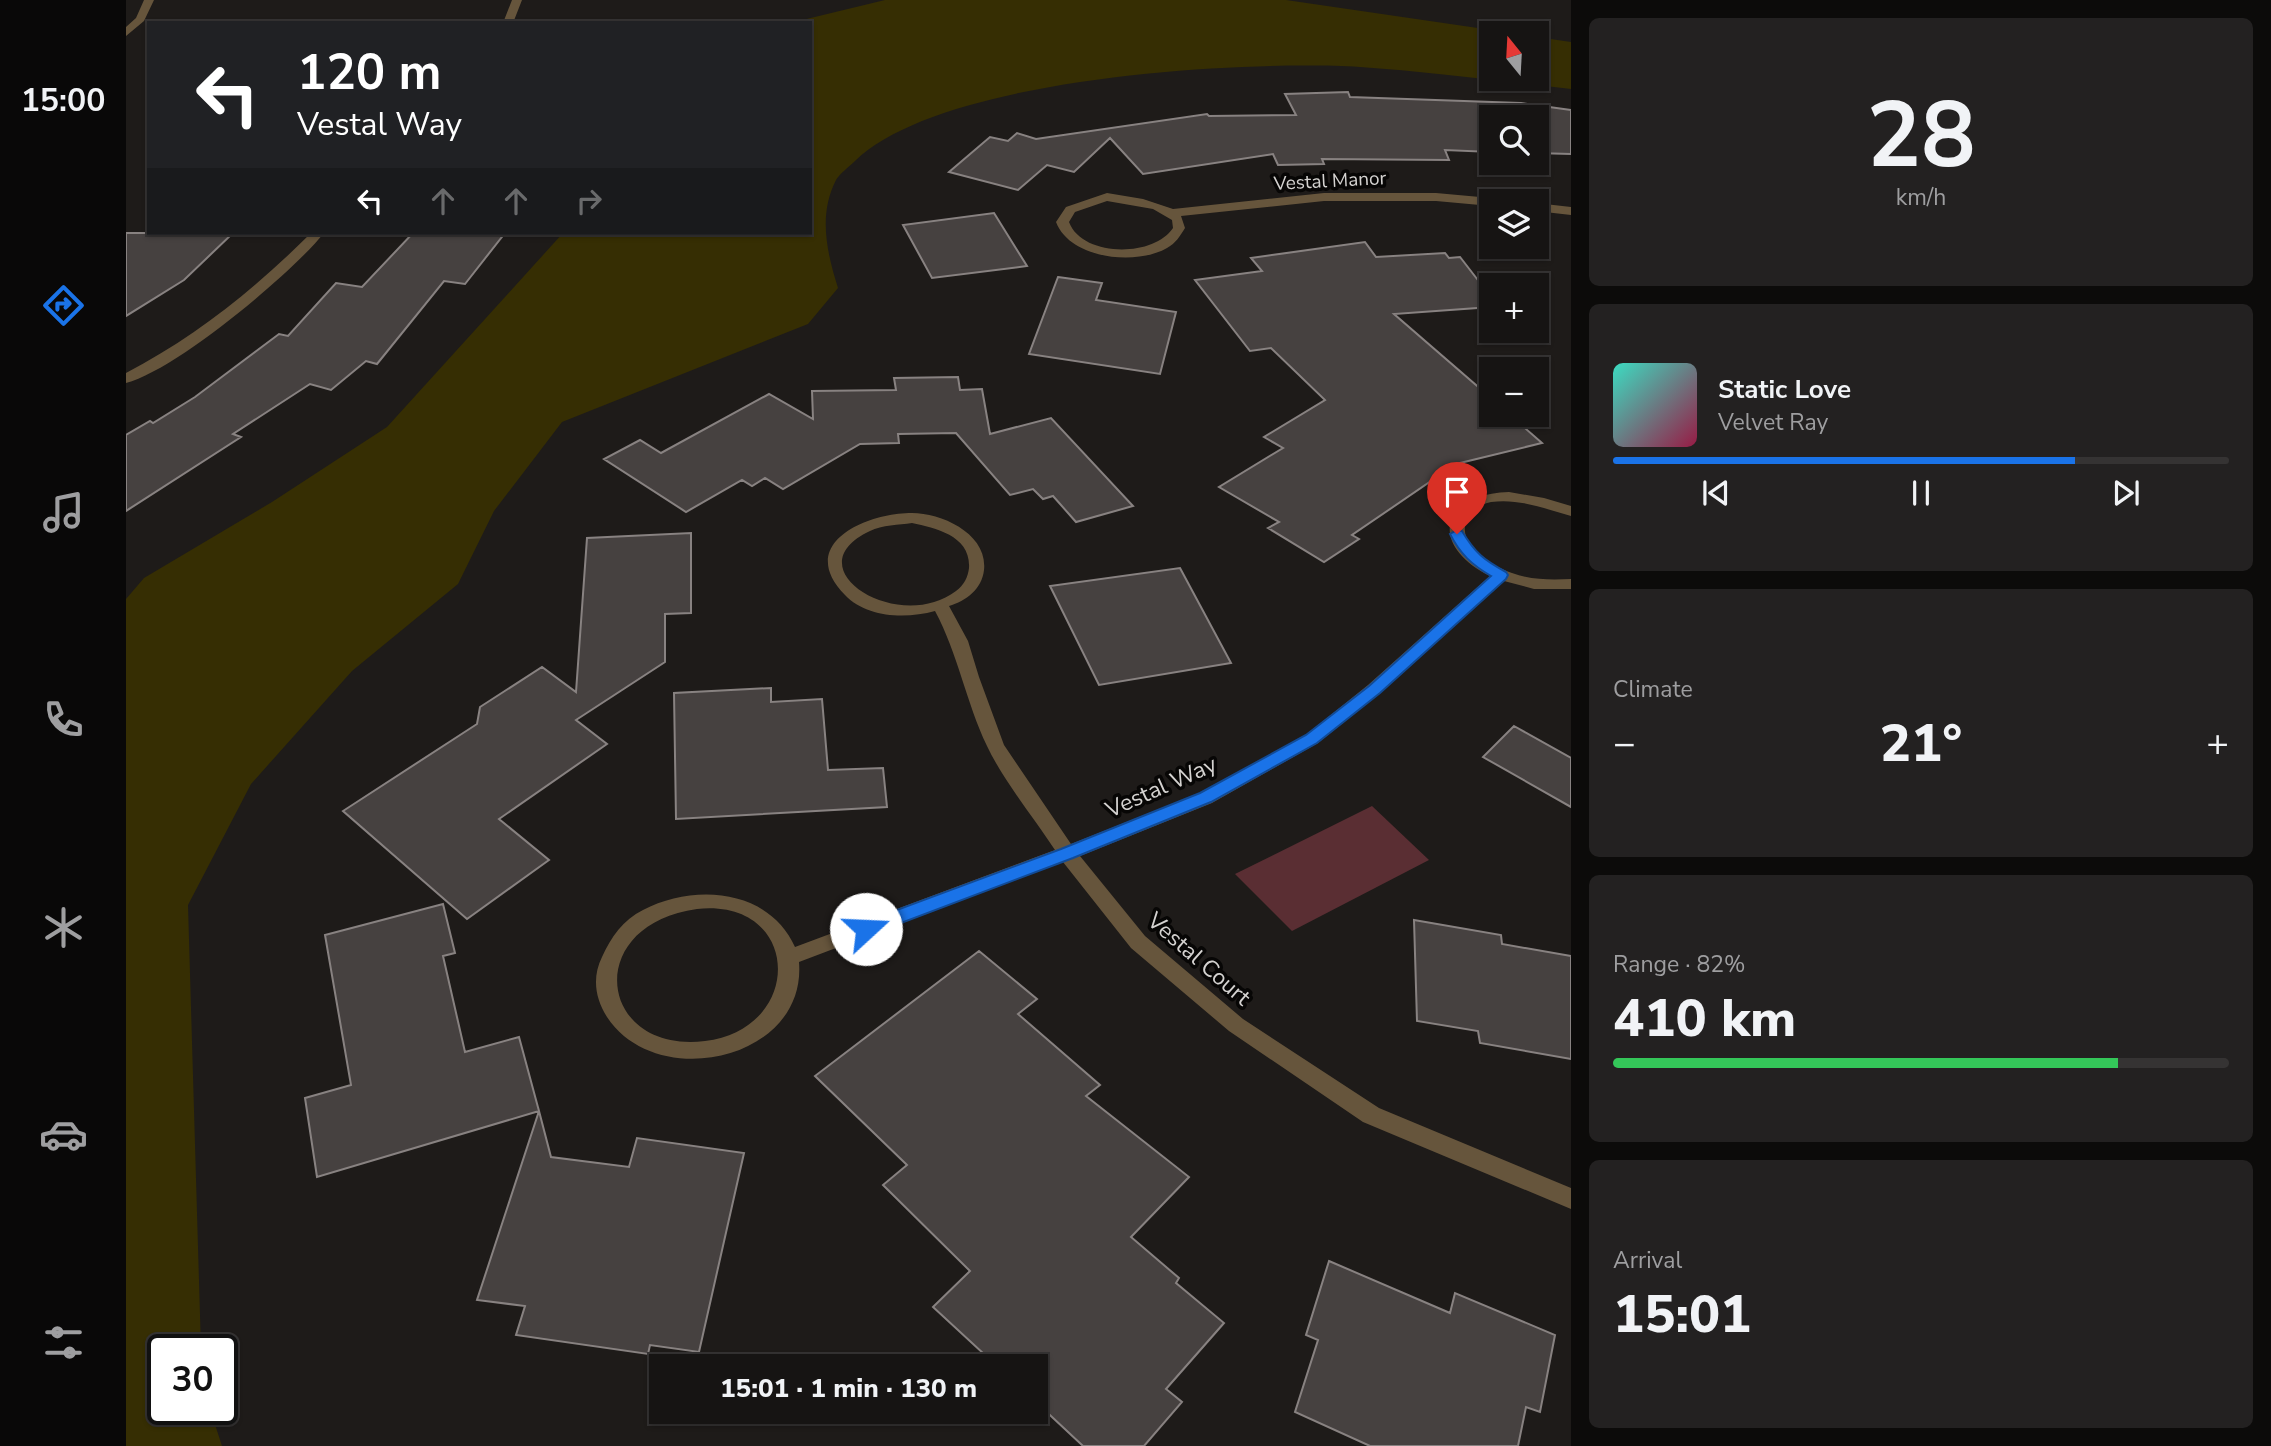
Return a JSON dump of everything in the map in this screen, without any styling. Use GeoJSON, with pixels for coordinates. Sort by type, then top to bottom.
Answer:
{"type":"FeatureCollection","features":[{"type":"Feature","properties":{"kind":"street"},"geometry":{"type":"LineString","coordinates":[[126,33],[140,19],[149,0]]}},
{"type":"Feature","properties":{"kind":"street"},"geometry":{"type":"LineString","coordinates":[[509,21],[517,0]]}},
{"type":"Feature","properties":{"kind":"street","name":"Vestal Manor"},"geometry":{"type":"LineString","coordinates":[[1171,213],[1177,222],[1177,232],[1171,240],[1144,251],[1115,251],[1088,246],[1074,238],[1066,229],[1063,220],[1076,204],[1107,197],[1143,200],[1171,213],[1324,197],[1436,197],[1479,201]]}},
{"type":"Feature","properties":{"kind":"street"},"geometry":{"type":"LineString","coordinates":[[1549,208],[1571,211]]}},
{"type":"Feature","properties":{"kind":"street"},"geometry":{"type":"LineString","coordinates":[[126,379],[171,355],[268,283],[316,235]]}},
{"type":"Feature","properties":{"kind":"street"},"geometry":{"type":"LineString","coordinates":[[1571,511],[1527,497],[1503,496],[1483,500],[1468,508],[1458,520],[1457,534],[1465,549],[1480,564],[1501,575],[1525,583],[1550,586],[1571,584]]}},
{"type":"Feature","properties":{"kind":"street"},"geometry":{"type":"LineString","coordinates":[[890,519],[912,519],[954,530],[968,542],[977,555],[978,570],[973,584],[960,597],[941,606],[917,611],[891,610],[868,604],[848,593],[837,579],[832,563],[837,548],[849,534],[890,519]]}},
{"type":"Feature","properties":{"kind":"street","name":"Vestal Way"},"geometry":{"type":"LineString","coordinates":[[790,957],[1206,798],[1311,739],[1374,689],[1501,575]]}},
{"type":"Feature","properties":{"kind":"street","name":"Vestal Court"},"geometry":{"type":"LineString","coordinates":[[941,606],[960,641],[970,677],[996,746],[1067,853],[1138,942],[1236,1025],[1371,1115],[1571,1199]]}},
{"type":"Feature","properties":{"kind":"street"},"geometry":{"type":"LineString","coordinates":[[704,901],[734,904],[760,916],[779,934],[790,957],[790,981],[782,1005],[764,1025],[739,1042],[710,1051],[679,1051],[650,1043],[627,1028],[611,1007],[605,982],[610,957],[624,934],[646,916],[674,904],[704,901]]}},
{"type":"Feature","properties":{"kind":"shaded area"},"geometry":{"type":"Polygon","coordinates":[[[885,0],[1286,0],[1479,28],[1479,78],[1360,67],[1243,67],[1095,80],[1021,92],[953,110],[897,133],[855,161],[838,177],[827,207],[826,234],[838,288],[808,324],[562,422],[494,511],[458,584],[352,671],[251,784],[188,905],[201,1334],[147,1334],[147,1425],[215,1425],[222,1446],[126,1446],[126,599],[144,578],[272,502],[387,427],[561,235],[812,235],[812,21],[798,21],[885,0]]]}},
{"type":"Feature","properties":{"kind":"shaded area"},"geometry":{"type":"Polygon","coordinates":[[[1549,39],[1571,42],[1571,89],[1549,86],[1549,39]]]}},
{"type":"Feature","properties":{"kind":"shaded area"},"geometry":{"type":"Polygon","coordinates":[[[1372,806],[1429,860],[1292,931],[1235,874],[1372,806]]]}},
{"type":"Feature","properties":{"kind":"building"},"geometry":{"type":"Polygon","coordinates":[[[1348,92],[1350,97],[1535,105],[1479,105],[1479,151],[1445,150],[1449,160],[1322,159],[1324,164],[1278,165],[1273,154],[1143,174],[1110,138],[1074,172],[1047,165],[1018,190],[949,172],[990,137],[1008,141],[1017,133],[1036,139],[1207,114],[1296,115],[1285,94],[1348,92]]]}},
{"type":"Feature","properties":{"kind":"building"},"geometry":{"type":"Polygon","coordinates":[[[1549,107],[1571,110],[1571,154],[1549,153],[1549,107]]]}},
{"type":"Feature","properties":{"kind":"building"},"geometry":{"type":"Polygon","coordinates":[[[994,213],[1027,266],[932,278],[903,225],[994,213]]]}},
{"type":"Feature","properties":{"kind":"building"},"geometry":{"type":"Polygon","coordinates":[[[126,233],[231,235],[184,280],[126,316],[126,233]]]}},
{"type":"Feature","properties":{"kind":"building"},"geometry":{"type":"Polygon","coordinates":[[[411,235],[503,235],[465,284],[444,281],[377,364],[366,361],[331,390],[310,384],[233,434],[241,437],[126,511],[126,435],[150,421],[153,423],[195,397],[279,334],[288,336],[336,283],[362,287],[411,235]]]}},
{"type":"Feature","properties":{"kind":"building"},"geometry":{"type":"Polygon","coordinates":[[[1365,242],[1376,257],[1445,253],[1449,258],[1460,257],[1479,282],[1479,308],[1394,314],[1479,388],[1479,427],[1524,427],[1542,443],[1456,464],[1352,535],[1359,539],[1324,562],[1268,528],[1279,522],[1219,487],[1283,448],[1264,437],[1325,400],[1271,348],[1250,351],[1195,280],[1262,271],[1251,258],[1365,242]]]}},
{"type":"Feature","properties":{"kind":"building"},"geometry":{"type":"Polygon","coordinates":[[[1058,277],[1102,283],[1096,300],[1176,312],[1160,374],[1029,354],[1058,277]]]}},
{"type":"Feature","properties":{"kind":"building"},"geometry":{"type":"Polygon","coordinates":[[[958,377],[960,390],[982,389],[990,434],[1051,418],[1133,506],[1076,522],[1053,496],[1043,499],[1033,489],[1010,495],[956,433],[898,434],[899,443],[860,444],[783,489],[765,478],[752,486],[742,480],[686,512],[604,459],[640,440],[661,453],[769,394],[813,419],[812,391],[896,390],[894,378],[958,377]]]}},
{"type":"Feature","properties":{"kind":"building"},"geometry":{"type":"Polygon","coordinates":[[[691,533],[691,613],[665,614],[665,662],[576,720],[607,744],[499,819],[549,860],[467,919],[343,811],[477,724],[480,707],[542,667],[576,692],[587,538],[691,533]]]}},
{"type":"Feature","properties":{"kind":"building"},"geometry":{"type":"Polygon","coordinates":[[[1180,568],[1231,663],[1099,685],[1050,586],[1180,568]]]}},
{"type":"Feature","properties":{"kind":"building"},"geometry":{"type":"Polygon","coordinates":[[[771,688],[771,702],[822,699],[828,770],[883,768],[887,807],[676,819],[674,693],[771,688]]]}},
{"type":"Feature","properties":{"kind":"building"},"geometry":{"type":"Polygon","coordinates":[[[1514,726],[1571,758],[1571,807],[1483,757],[1514,726]]]}},
{"type":"Feature","properties":{"kind":"building"},"geometry":{"type":"Polygon","coordinates":[[[443,904],[455,953],[443,956],[465,1052],[519,1037],[539,1111],[317,1177],[305,1098],[351,1085],[325,935],[443,904]]]}},
{"type":"Feature","properties":{"kind":"building"},"geometry":{"type":"Polygon","coordinates":[[[1414,920],[1501,935],[1502,944],[1571,956],[1571,1059],[1480,1043],[1478,1031],[1417,1021],[1414,920]]]}},
{"type":"Feature","properties":{"kind":"building"},"geometry":{"type":"Polygon","coordinates":[[[979,951],[1037,999],[1018,1014],[1100,1085],[1086,1096],[1189,1177],[1131,1237],[1179,1278],[1176,1283],[1224,1323],[1166,1389],[1182,1402],[1144,1446],[1083,1446],[1048,1413],[1048,1354],[984,1354],[933,1307],[970,1271],[883,1185],[907,1165],[815,1076],[979,951]]]}},
{"type":"Feature","properties":{"kind":"building"},"geometry":{"type":"Polygon","coordinates":[[[539,1111],[551,1157],[629,1167],[637,1138],[744,1153],[699,1352],[650,1345],[648,1354],[516,1335],[525,1306],[477,1300],[539,1111]]]}},
{"type":"Feature","properties":{"kind":"building"},"geometry":{"type":"Polygon","coordinates":[[[1329,1261],[1450,1313],[1455,1293],[1555,1335],[1540,1412],[1526,1407],[1518,1446],[1370,1446],[1295,1412],[1318,1340],[1306,1335],[1329,1261]]]}},
{"type":"Feature","properties":{"kind":"route"},"geometry":{"type":"LineString","coordinates":[[866,929],[1206,798],[1311,739],[1374,689],[1501,575],[1480,564],[1465,549],[1457,534]]}}]}
